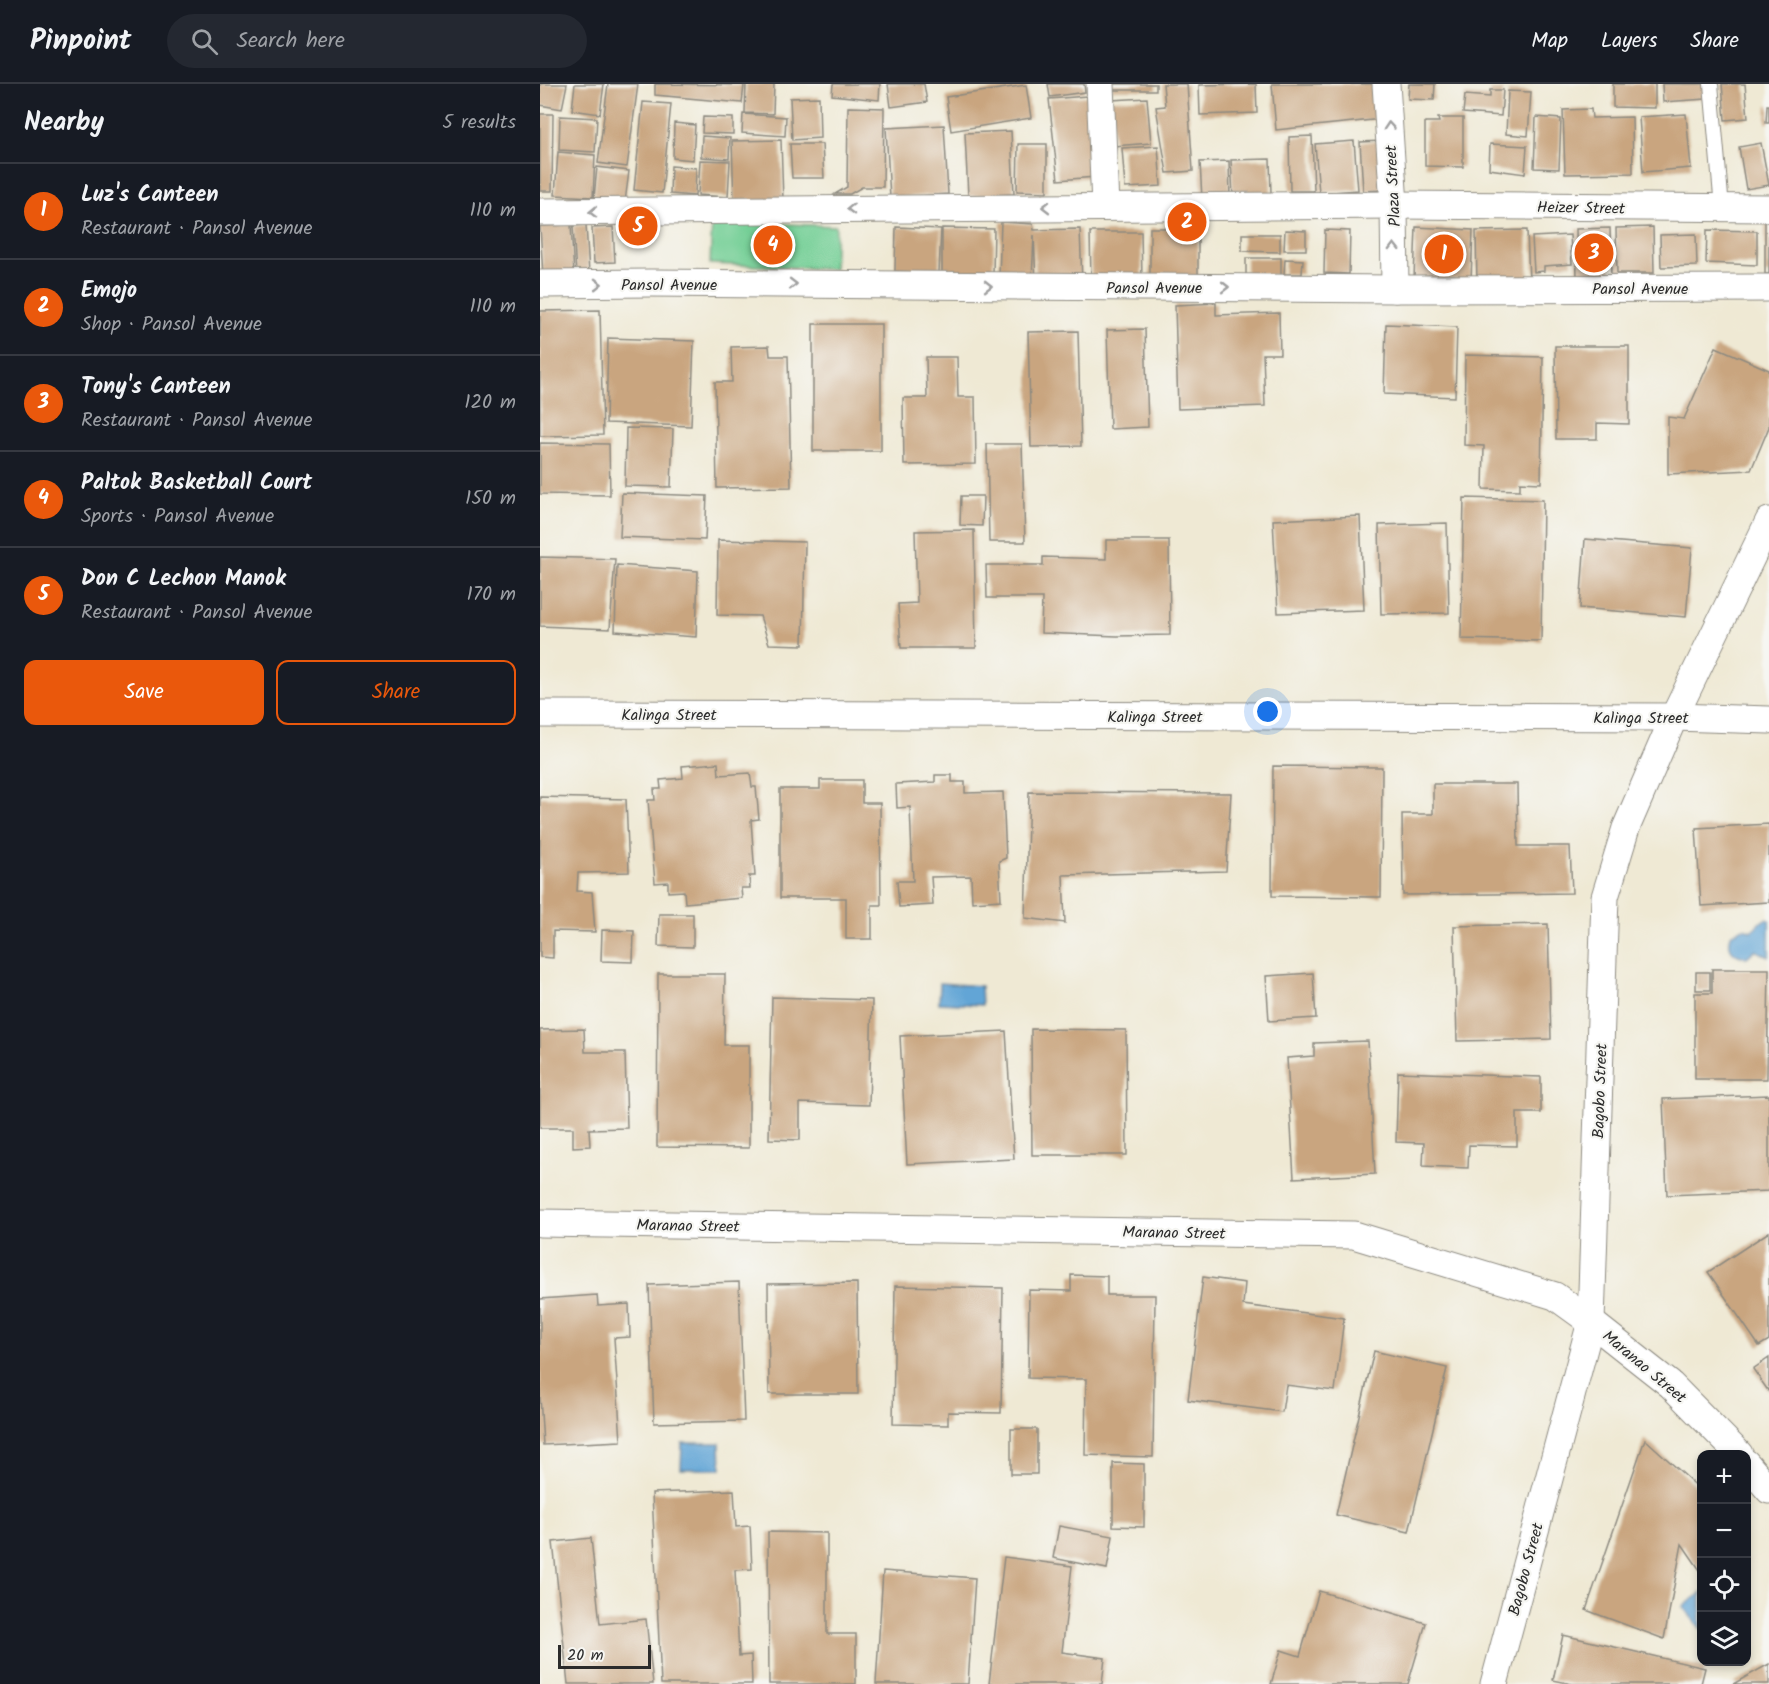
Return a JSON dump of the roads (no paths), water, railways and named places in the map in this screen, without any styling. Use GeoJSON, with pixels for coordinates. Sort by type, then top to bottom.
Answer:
{"type":"FeatureCollection","features":[{"type":"Feature","properties":{"kind":"street"},"geometry":{"type":"LineString","coordinates":[[1100,84],[1105,207]]}},
{"type":"Feature","properties":{"kind":"street","name":"Plaza Street"},"geometry":{"type":"LineString","coordinates":[[1386,84],[1394,205],[1395,289]]}},
{"type":"Feature","properties":{"kind":"street"},"geometry":{"type":"LineString","coordinates":[[540,212],[1394,205]]}},
{"type":"Feature","properties":{"kind":"street","name":"Heizer Street"},"geometry":{"type":"LineString","coordinates":[[1394,205],[1769,208]]}},
{"type":"Feature","properties":{"kind":"street","name":"Pansol Avenue"},"geometry":{"type":"LineString","coordinates":[[540,284],[1395,289],[1769,288]]}},
{"type":"Feature","properties":{"kind":"street","name":"Bagobo Street"},"geometry":{"type":"LineString","coordinates":[[1494,1684],[1591,1322],[1605,897],[1626,828],[1674,717],[1769,521]]}},
{"type":"Feature","properties":{"kind":"street","name":"Kalinga Street"},"geometry":{"type":"LineString","coordinates":[[540,714],[1674,717],[1769,720]]}},
{"type":"Feature","properties":{"kind":"street","name":"Maranao Street"},"geometry":{"type":"LineString","coordinates":[[540,1222],[1354,1235],[1555,1296],[1671,1385],[1734,1450]]}},
{"type":"Feature","properties":{"kind":"street"},"geometry":{"type":"LineString","coordinates":[[1751,1469],[1769,1490]]}},
{"type":"Feature","properties":{"kind":"lane"},"geometry":{"type":"LineString","coordinates":[[1711,84],[1722,208]]}},
{"type":"Feature","properties":{"kind":"water"},"geometry":{"type":"Polygon","coordinates":[[[1769,920],[1769,957],[1755,950],[1747,957],[1734,953],[1730,946],[1732,933],[1744,928],[1752,931],[1759,923],[1769,920]]]}},
{"type":"Feature","properties":{"kind":"water"},"geometry":{"type":"Polygon","coordinates":[[[940,983],[981,986],[982,1005],[939,1003],[940,983]]]}},
{"type":"Feature","properties":{"kind":"water"},"geometry":{"type":"Polygon","coordinates":[[[682,1443],[720,1443],[721,1469],[681,1469],[682,1443]]]}},
{"type":"Feature","properties":{"kind":"water"},"geometry":{"type":"Polygon","coordinates":[[[1697,1596],[1697,1624],[1683,1607],[1697,1596]]]}},
{"type":"Feature","properties":{"kind":"place","name":"Emojo"},"geometry":{"type":"Point","coordinates":[1187,222]}},
{"type":"Feature","properties":{"kind":"place","name":"Don C Lechon Manok"},"geometry":{"type":"Point","coordinates":[638,226]}},
{"type":"Feature","properties":{"kind":"place","name":"Paltok Basketball Court"},"geometry":{"type":"Point","coordinates":[773,245]}},
{"type":"Feature","properties":{"kind":"place","name":"Tony's Canteen"},"geometry":{"type":"Point","coordinates":[1594,253]}},
{"type":"Feature","properties":{"kind":"place","name":"Luz's Canteen"},"geometry":{"type":"Point","coordinates":[1444,254]}}]}
